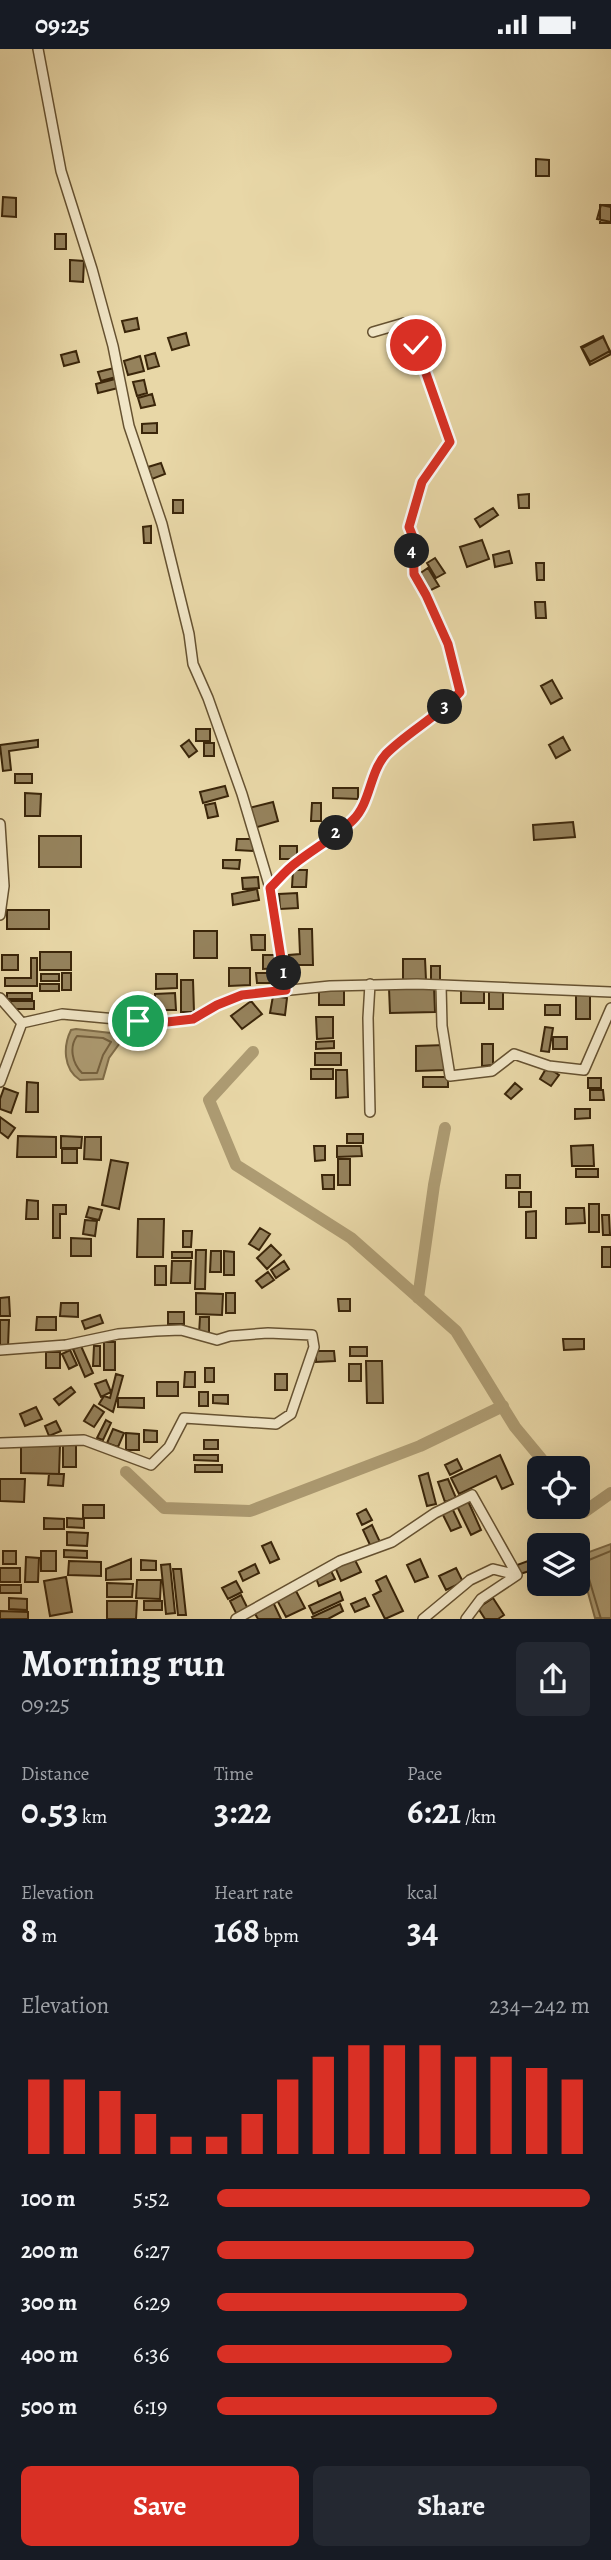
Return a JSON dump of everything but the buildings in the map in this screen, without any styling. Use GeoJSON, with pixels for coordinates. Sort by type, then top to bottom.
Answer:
{"type":"FeatureCollection","features":[{"type":"Feature","properties":{"kind":"street"},"geometry":{"type":"LineString","coordinates":[[38,49],[61,171],[109,333],[129,426],[162,523],[189,635],[193,664],[242,794],[270,888],[286,990]]}},
{"type":"Feature","properties":{"kind":"street"},"geometry":{"type":"LineString","coordinates":[[270,888],[295,863],[353,820],[365,804],[373,776],[385,756],[460,692],[448,644],[414,574],[413,537],[409,527],[422,482],[450,442],[416,345],[404,323],[373,332]]}},
{"type":"Feature","properties":{"kind":"street"},"geometry":{"type":"LineString","coordinates":[[0,824],[4,886],[0,915]]}},
{"type":"Feature","properties":{"kind":"street"},"geometry":{"type":"LineString","coordinates":[[370,984],[370,1112]]}},
{"type":"Feature","properties":{"kind":"street"},"geometry":{"type":"LineString","coordinates":[[22,1023],[62,1014],[167,1022],[193,1019],[242,995],[370,984],[611,992]]}},
{"type":"Feature","properties":{"kind":"street"},"geometry":{"type":"LineString","coordinates":[[441,985],[442,1026],[450,1076],[492,1071],[514,1054],[549,1066],[584,1070],[611,1008]]}},
{"type":"Feature","properties":{"kind":"street"},"geometry":{"type":"LineString","coordinates":[[0,998],[22,1023]]}},
{"type":"Feature","properties":{"kind":"street"},"geometry":{"type":"LineString","coordinates":[[0,1083],[22,1023]]}},
{"type":"Feature","properties":{"kind":"street"},"geometry":{"type":"LineString","coordinates":[[0,1350],[66,1345],[118,1334],[181,1330],[217,1340],[230,1336],[268,1333],[312,1335],[314,1347],[291,1414],[276,1424],[184,1418],[169,1447],[151,1465],[84,1440],[0,1443]]}},
{"type":"Feature","properties":{"kind":"street"},"geometry":{"type":"LineString","coordinates":[[236,1619],[340,1561],[392,1542],[435,1513],[472,1495],[517,1575]]}},
{"type":"Feature","properties":{"kind":"street"},"geometry":{"type":"LineString","coordinates":[[423,1619],[470,1580],[493,1569],[517,1575]]}},
{"type":"Feature","properties":{"kind":"street"},"geometry":{"type":"LineString","coordinates":[[466,1619],[481,1599],[517,1575]]}},
{"type":"Feature","properties":{"kind":"water"},"geometry":{"type":"Polygon","coordinates":[[[71,1030],[111,1033],[122,1040],[109,1058],[103,1079],[80,1080],[70,1070],[66,1057],[67,1043],[71,1030]]]}},
{"type":"Feature","properties":{"kind":"water"},"geometry":{"type":"Polygon","coordinates":[[[611,1544],[611,1618],[595,1618],[589,1596],[590,1552],[611,1544]]]}},
{"type":"Feature","properties":{"kind":"waterway"},"geometry":{"type":"LineString","coordinates":[[253,1052],[209,1100],[236,1165],[351,1238],[456,1331],[515,1427],[539,1456]]}},
{"type":"Feature","properties":{"kind":"waterway"},"geometry":{"type":"LineString","coordinates":[[418,1298],[445,1128]]}},
{"type":"Feature","properties":{"kind":"waterway"},"geometry":{"type":"LineString","coordinates":[[126,1472],[164,1508],[250,1511],[420,1446],[503,1406]]}},
{"type":"Feature","properties":{"kind":"waterway"},"geometry":{"type":"LineString","coordinates":[[590,1508],[611,1493]]}},
{"type":"Feature","properties":{"kind":"route"},"geometry":{"type":"LineString","coordinates":[[138,1021],[193,1019],[242,995],[286,990],[270,888],[295,863],[353,820],[365,804],[373,776],[385,756],[460,692],[448,644],[414,574],[413,537],[409,527],[422,482],[450,442],[416,345]]}}]}
